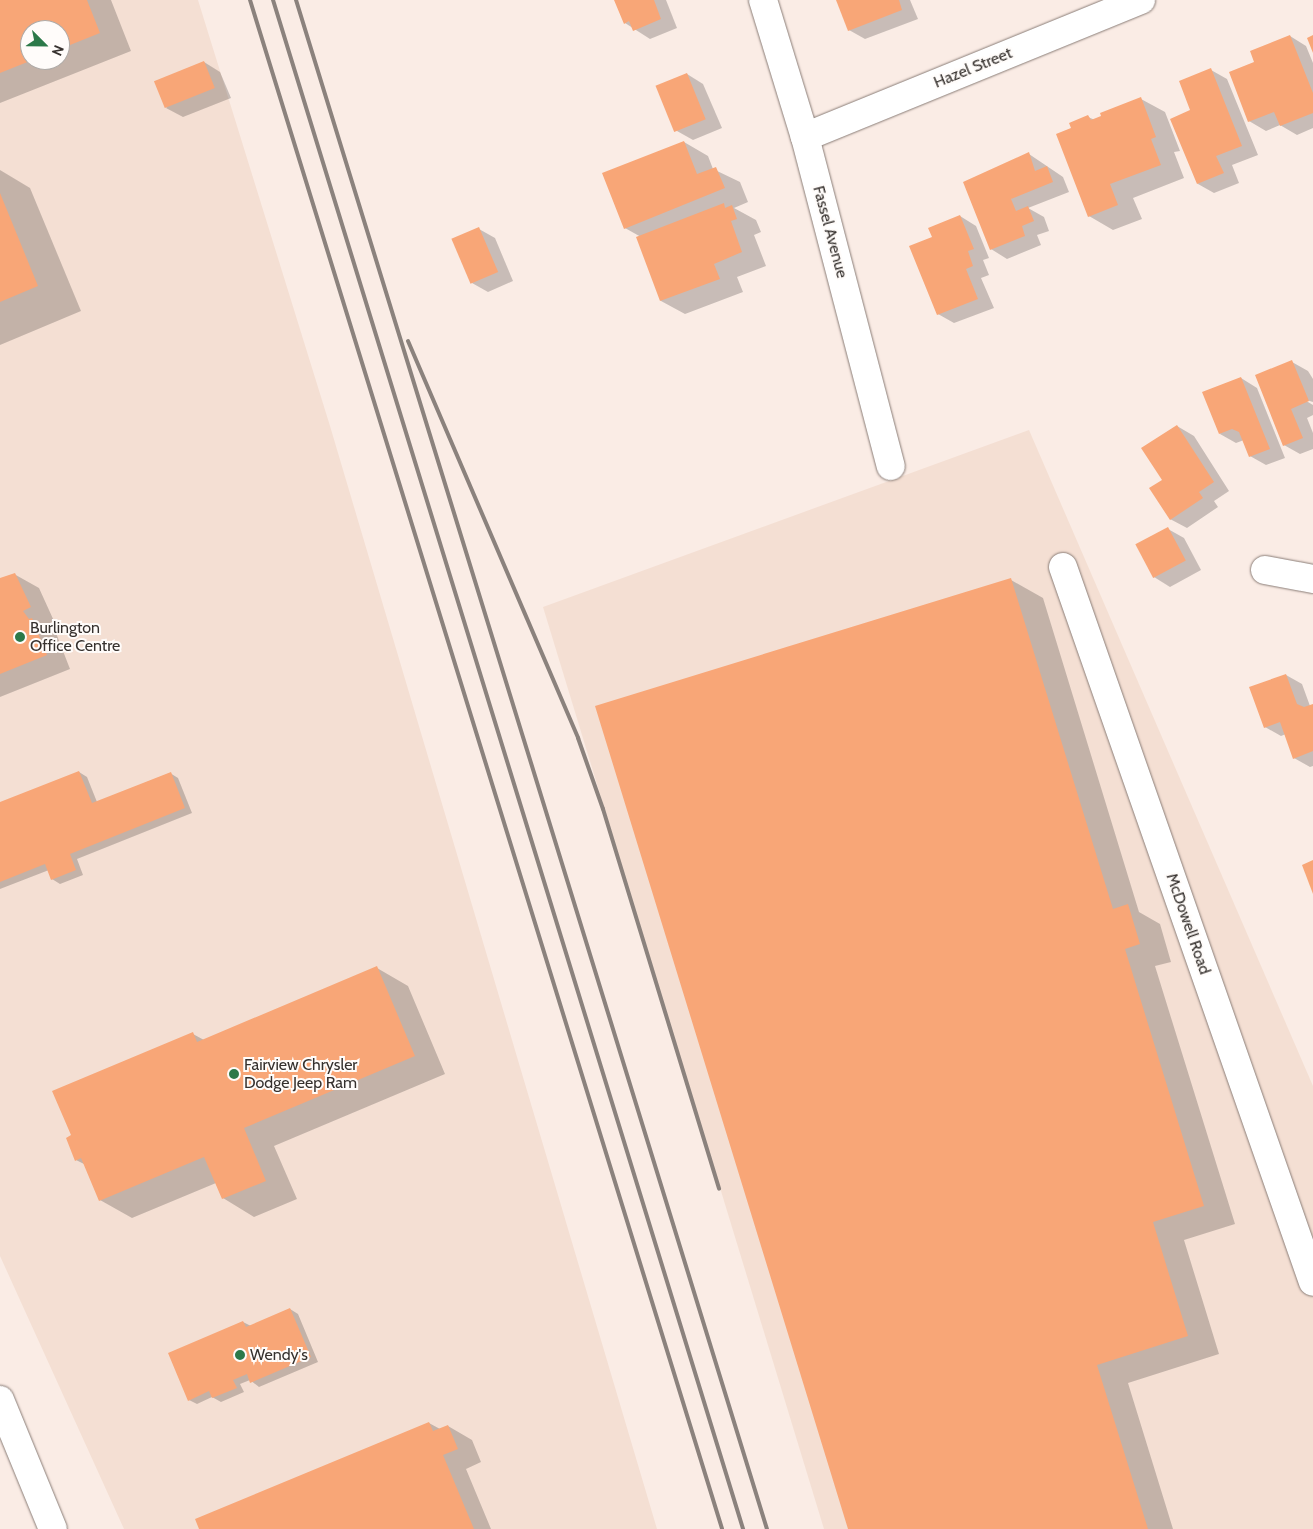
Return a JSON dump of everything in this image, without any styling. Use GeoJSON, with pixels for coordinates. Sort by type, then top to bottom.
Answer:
{"type":"FeatureCollection","features":[{"type":"Feature","properties":{"kind":"street","name":"Fassel Avenue"},"geometry":{"type":"LineString","coordinates":[[763,0],[805,137],[891,466]]}},
{"type":"Feature","properties":{"kind":"street","name":"Hazel Street"},"geometry":{"type":"LineString","coordinates":[[805,137],[1141,0]]}},
{"type":"Feature","properties":{"kind":"street","name":"McDowell Road"},"geometry":{"type":"LineString","coordinates":[[1063,566],[1313,1282]]}},
{"type":"Feature","properties":{"kind":"street"},"geometry":{"type":"LineString","coordinates":[[1265,570],[1313,579]]}},
{"type":"Feature","properties":{"kind":"street"},"geometry":{"type":"LineString","coordinates":[[0,1400],[54,1529]]}},
{"type":"Feature","properties":{"kind":"shaded area"},"geometry":{"type":"Polygon","coordinates":[[[0,0],[198,0],[330,426],[657,1529],[124,1529],[0,1256],[0,0]]]}},
{"type":"Feature","properties":{"kind":"shaded area"},"geometry":{"type":"Polygon","coordinates":[[[1029,430],[1313,1086],[1313,1529],[824,1529],[543,607],[1029,430]]]}},
{"type":"Feature","properties":{"kind":"building"},"geometry":{"type":"Polygon","coordinates":[[[0,0],[87,0],[100,33],[70,45],[70,20],[20,20],[20,65],[0,73],[0,0]]]}},
{"type":"Feature","properties":{"kind":"building"},"geometry":{"type":"Polygon","coordinates":[[[614,0],[654,0],[661,19],[633,31],[629,21],[624,24],[614,0]]]}},
{"type":"Feature","properties":{"kind":"building"},"geometry":{"type":"Polygon","coordinates":[[[836,0],[899,0],[902,10],[848,31],[836,0]]]}},
{"type":"Feature","properties":{"kind":"building"},"geometry":{"type":"Polygon","coordinates":[[[1290,35],[1313,93],[1313,113],[1280,126],[1274,112],[1248,122],[1229,72],[1254,62],[1250,51],[1290,35]]]}},
{"type":"Feature","properties":{"kind":"building"},"geometry":{"type":"Polygon","coordinates":[[[1313,35],[1313,53],[1307,38],[1313,35]]]}},
{"type":"Feature","properties":{"kind":"building"},"geometry":{"type":"Polygon","coordinates":[[[204,61],[215,88],[165,108],[154,81],[204,61]]]}},
{"type":"Feature","properties":{"kind":"building"},"geometry":{"type":"Polygon","coordinates":[[[1211,68],[1242,146],[1216,156],[1224,173],[1197,184],[1170,119],[1190,110],[1179,81],[1211,68]]]}},
{"type":"Feature","properties":{"kind":"building"},"geometry":{"type":"Polygon","coordinates":[[[687,73],[706,119],[674,132],[655,86],[687,73]]]}},
{"type":"Feature","properties":{"kind":"building"},"geometry":{"type":"Polygon","coordinates":[[[1141,97],[1156,137],[1151,139],[1161,165],[1110,184],[1118,205],[1088,217],[1056,134],[1071,128],[1069,123],[1088,115],[1091,120],[1101,116],[1100,113],[1141,97]]]}},
{"type":"Feature","properties":{"kind":"building"},"geometry":{"type":"Polygon","coordinates":[[[684,141],[697,174],[716,167],[725,188],[624,229],[602,173],[684,141]]]}},
{"type":"Feature","properties":{"kind":"building"},"geometry":{"type":"Polygon","coordinates":[[[1029,152],[1035,171],[1047,166],[1053,182],[1011,199],[1016,211],[1028,206],[1034,221],[1022,226],[1025,236],[990,250],[963,182],[1029,152]]]}},
{"type":"Feature","properties":{"kind":"building"},"geometry":{"type":"Polygon","coordinates":[[[0,193],[38,286],[0,302],[0,193]]]}},
{"type":"Feature","properties":{"kind":"building"},"geometry":{"type":"Polygon","coordinates":[[[724,203],[725,208],[732,205],[737,219],[731,221],[742,252],[714,264],[720,279],[660,301],[636,237],[724,203]]]}},
{"type":"Feature","properties":{"kind":"building"},"geometry":{"type":"Polygon","coordinates":[[[960,215],[974,249],[968,251],[973,266],[966,269],[978,299],[937,315],[909,246],[932,237],[928,228],[960,215]]]}},
{"type":"Feature","properties":{"kind":"building"},"geometry":{"type":"Polygon","coordinates":[[[479,227],[498,272],[471,284],[451,239],[479,227]]]}},
{"type":"Feature","properties":{"kind":"building"},"geometry":{"type":"Polygon","coordinates":[[[1292,360],[1309,401],[1291,409],[1303,438],[1283,446],[1255,375],[1292,360]]]}},
{"type":"Feature","properties":{"kind":"building"},"geometry":{"type":"Polygon","coordinates":[[[1241,377],[1270,449],[1249,457],[1239,432],[1232,429],[1219,434],[1202,392],[1241,377]]]}},
{"type":"Feature","properties":{"kind":"building"},"geometry":{"type":"Polygon","coordinates":[[[1177,425],[1214,482],[1199,492],[1203,498],[1170,520],[1149,488],[1162,480],[1141,448],[1177,425]]]}},
{"type":"Feature","properties":{"kind":"building"},"geometry":{"type":"Polygon","coordinates":[[[1168,527],[1186,561],[1153,578],[1135,544],[1168,527]]]}},
{"type":"Feature","properties":{"kind":"building","name":"Burlington Office Centre"},"geometry":{"type":"Polygon","coordinates":[[[15,573],[31,607],[23,611],[29,619],[32,618],[47,655],[0,674],[0,578],[15,573]]]}},
{"type":"Feature","properties":{"kind":"building"},"geometry":{"type":"Polygon","coordinates":[[[1011,578],[1113,909],[1128,904],[1140,944],[1125,949],[1204,1206],[1153,1222],[1188,1336],[1097,1365],[1148,1529],[848,1529],[595,706],[1011,578]]]}},
{"type":"Feature","properties":{"kind":"building"},"geometry":{"type":"Polygon","coordinates":[[[1286,674],[1297,704],[1304,707],[1313,704],[1313,751],[1293,759],[1280,722],[1264,728],[1249,687],[1286,674]]]}},
{"type":"Feature","properties":{"kind":"building"},"geometry":{"type":"Polygon","coordinates":[[[79,771],[92,803],[171,772],[185,808],[70,854],[76,870],[51,880],[45,864],[0,882],[0,802],[79,771]]]}},
{"type":"Feature","properties":{"kind":"building"},"geometry":{"type":"Polygon","coordinates":[[[1313,860],[1313,894],[1302,865],[1313,860]]]}},
{"type":"Feature","properties":{"kind":"building","name":"Fairview Chrysler Dodge Jeep Ram"},"geometry":{"type":"Polygon","coordinates":[[[377,966],[415,1056],[244,1128],[266,1181],[222,1199],[204,1157],[99,1201],[81,1158],[75,1161],[66,1138],[71,1135],[52,1091],[193,1032],[197,1042],[377,966]]]}},
{"type":"Feature","properties":{"kind":"building","name":"Wendy's"},"geometry":{"type":"Polygon","coordinates":[[[290,1308],[311,1357],[250,1383],[247,1374],[233,1380],[237,1388],[212,1398],[209,1391],[188,1401],[168,1353],[243,1321],[246,1327],[290,1308]]]}},
{"type":"Feature","properties":{"kind":"building"},"geometry":{"type":"Polygon","coordinates":[[[429,1422],[433,1431],[448,1425],[458,1449],[443,1455],[474,1529],[199,1529],[195,1519],[429,1422]]]}},
{"type":"Feature","properties":{"kind":"railway"},"geometry":{"type":"LineString","coordinates":[[250,0],[722,1529]]}},
{"type":"Feature","properties":{"kind":"railway"},"geometry":{"type":"LineString","coordinates":[[273,0],[743,1529]]}},
{"type":"Feature","properties":{"kind":"railway"},"geometry":{"type":"LineString","coordinates":[[296,0],[767,1529]]}},
{"type":"Feature","properties":{"kind":"railway"},"geometry":{"type":"LineString","coordinates":[[408,341],[578,738],[603,809],[719,1189]]}},
{"type":"Feature","properties":{"kind":"place","name":"Burlington Office Centre"},"geometry":{"type":"Point","coordinates":[20,637]}},
{"type":"Feature","properties":{"kind":"place","name":"Fairview Chrysler Dodge Jeep Ram"},"geometry":{"type":"Point","coordinates":[234,1074]}},
{"type":"Feature","properties":{"kind":"place","name":"Wendy's"},"geometry":{"type":"Point","coordinates":[240,1355]}}]}
